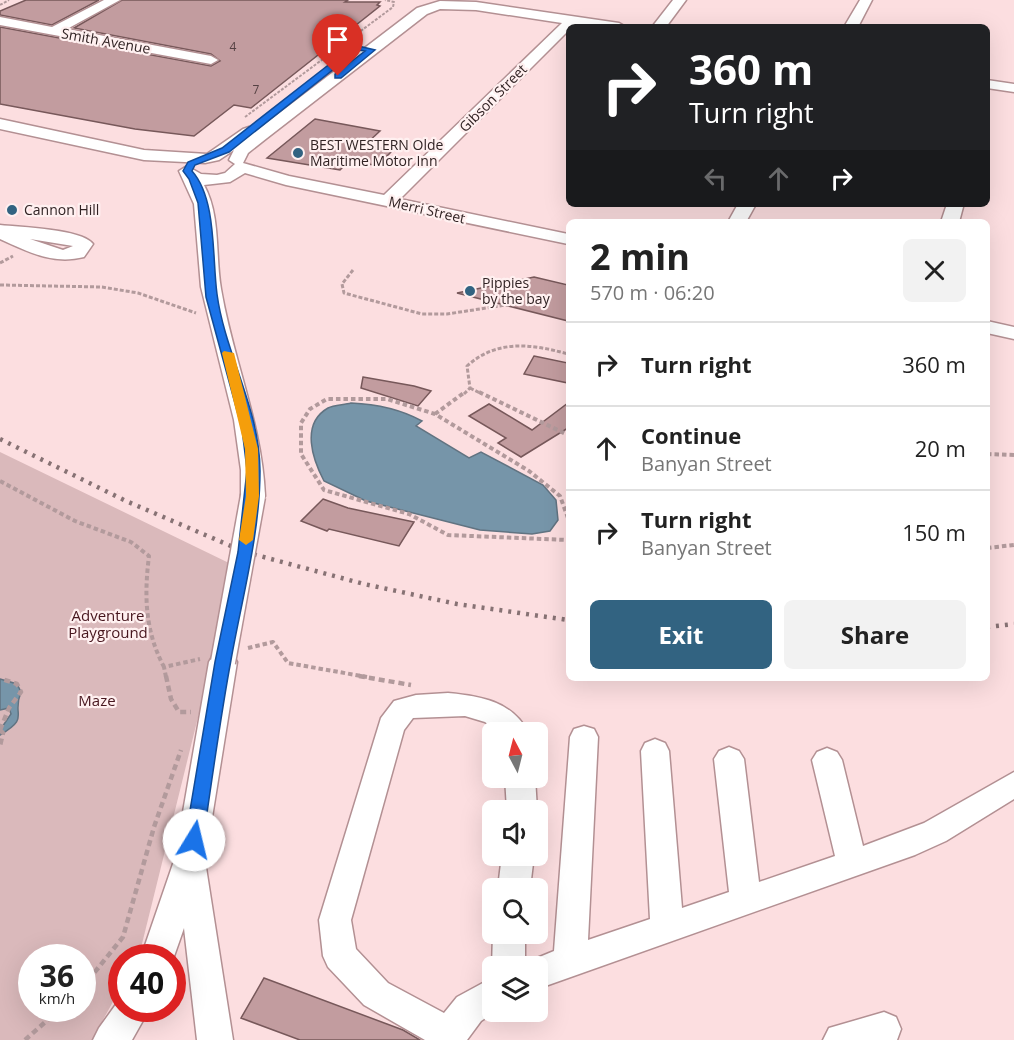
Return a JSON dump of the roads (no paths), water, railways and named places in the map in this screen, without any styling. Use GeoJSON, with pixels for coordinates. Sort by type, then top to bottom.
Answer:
{"type":"FeatureCollection","features":[{"type":"Feature","properties":{"kind":"street"},"geometry":{"type":"LineString","coordinates":[[54,31],[114,0]]}},
{"type":"Feature","properties":{"kind":"street"},"geometry":{"type":"LineString","coordinates":[[456,0],[476,6]]}},
{"type":"Feature","properties":{"kind":"street"},"geometry":{"type":"LineString","coordinates":[[661,24],[680,0]]}},
{"type":"Feature","properties":{"kind":"street"},"geometry":{"type":"LineString","coordinates":[[853,24],[866,0]]}},
{"type":"Feature","properties":{"kind":"street"},"geometry":{"type":"LineString","coordinates":[[203,203],[232,171],[241,151],[297,101],[364,48],[407,9],[409,3],[476,6],[599,24]]}},
{"type":"Feature","properties":{"kind":"street"},"geometry":{"type":"LineString","coordinates":[[364,48],[422,11],[441,4]]}},
{"type":"Feature","properties":{"kind":"street","name":"Gibson Street"},"geometry":{"type":"LineString","coordinates":[[568,24],[572,20]]}},
{"type":"Feature","properties":{"kind":"street","name":"Smith Avenue"},"geometry":{"type":"LineString","coordinates":[[0,21],[211,60]]}},
{"type":"Feature","properties":{"kind":"street","name":"Gibson Street"},"geometry":{"type":"LineString","coordinates":[[388,201],[566,26]]}},
{"type":"Feature","properties":{"kind":"street"},"geometry":{"type":"LineString","coordinates":[[990,84],[1014,88]]}},
{"type":"Feature","properties":{"kind":"street"},"geometry":{"type":"LineString","coordinates":[[188,173],[192,164],[235,143],[297,101]]}},
{"type":"Feature","properties":{"kind":"street"},"geometry":{"type":"LineString","coordinates":[[0,124],[144,155],[200,180],[232,171]]}},
{"type":"Feature","properties":{"kind":"street"},"geometry":{"type":"LineString","coordinates":[[144,155],[209,157],[232,171]]}},
{"type":"Feature","properties":{"kind":"street","name":"Merri Street"},"geometry":{"type":"LineString","coordinates":[[232,171],[286,180],[566,239]]}},
{"type":"Feature","properties":{"kind":"street"},"geometry":{"type":"LineString","coordinates":[[162,944],[191,858],[223,662],[245,552],[253,496],[254,470],[249,429],[212,297],[203,203],[194,178],[188,173]]}},
{"type":"Feature","properties":{"kind":"street"},"geometry":{"type":"LineString","coordinates":[[990,328],[1014,333]]}},
{"type":"Feature","properties":{"kind":"street"},"geometry":{"type":"LineString","coordinates":[[482,1001],[469,1009],[446,1037],[376,994],[340,956],[335,920],[391,726],[404,709],[426,703],[485,709],[508,722]]}},
{"type":"Feature","properties":{"kind":"street"},"geometry":{"type":"LineString","coordinates":[[570,960],[584,737]]}},
{"type":"Feature","properties":{"kind":"street"},"geometry":{"type":"LineString","coordinates":[[654,751],[666,929]]}},
{"type":"Feature","properties":{"kind":"street"},"geometry":{"type":"LineString","coordinates":[[729,759],[746,902]]}},
{"type":"Feature","properties":{"kind":"street"},"geometry":{"type":"LineString","coordinates":[[827,760],[852,864]]}},
{"type":"Feature","properties":{"kind":"street"},"geometry":{"type":"LineString","coordinates":[[548,969],[746,902],[935,832],[1014,784]]}},
{"type":"Feature","properties":{"kind":"street"},"geometry":{"type":"LineString","coordinates":[[191,858],[215,1040]]}},
{"type":"Feature","properties":{"kind":"street"},"geometry":{"type":"LineString","coordinates":[[111,1040],[123,1022]]}},
{"type":"Feature","properties":{"kind":"street"},"geometry":{"type":"LineString","coordinates":[[841,1040],[884,1029]]}},
{"type":"Feature","properties":{"kind":"water"},"geometry":{"type":"Polygon","coordinates":[[[351,403],[388,408],[405,413],[422,421],[416,426],[469,458],[481,452],[543,485],[556,500],[558,520],[550,531],[532,534],[480,530],[366,501],[324,481],[311,443],[314,423],[319,415],[328,408],[351,403]]]}},
{"type":"Feature","properties":{"kind":"water"},"geometry":{"type":"Polygon","coordinates":[[[0,679],[17,684],[21,692],[18,700],[18,720],[0,735],[0,730],[11,714],[9,708],[0,710],[0,679]]]}},
{"type":"Feature","properties":{"kind":"railway"},"geometry":{"type":"LineString","coordinates":[[0,439],[126,501],[245,552],[364,584],[457,604],[566,620]]}},
{"type":"Feature","properties":{"kind":"railway"},"geometry":{"type":"LineString","coordinates":[[990,627],[1014,624]]}},
{"type":"Feature","properties":{"kind":"place","name":"BEST WESTERN Olde Maritime Motor Inn"},"geometry":{"type":"Point","coordinates":[298,153]}},
{"type":"Feature","properties":{"kind":"place","name":"Cannon Hill"},"geometry":{"type":"Point","coordinates":[12,210]}},
{"type":"Feature","properties":{"kind":"place","name":"Pippies by the bay"},"geometry":{"type":"Point","coordinates":[470,291]}},
{"type":"Feature","properties":{"kind":"park label","name":"Adventure Playground"},"geometry":{"type":"Point","coordinates":[108,624]}},
{"type":"Feature","properties":{"kind":"park label","name":"Maze"},"geometry":{"type":"Point","coordinates":[97,701]}}]}
